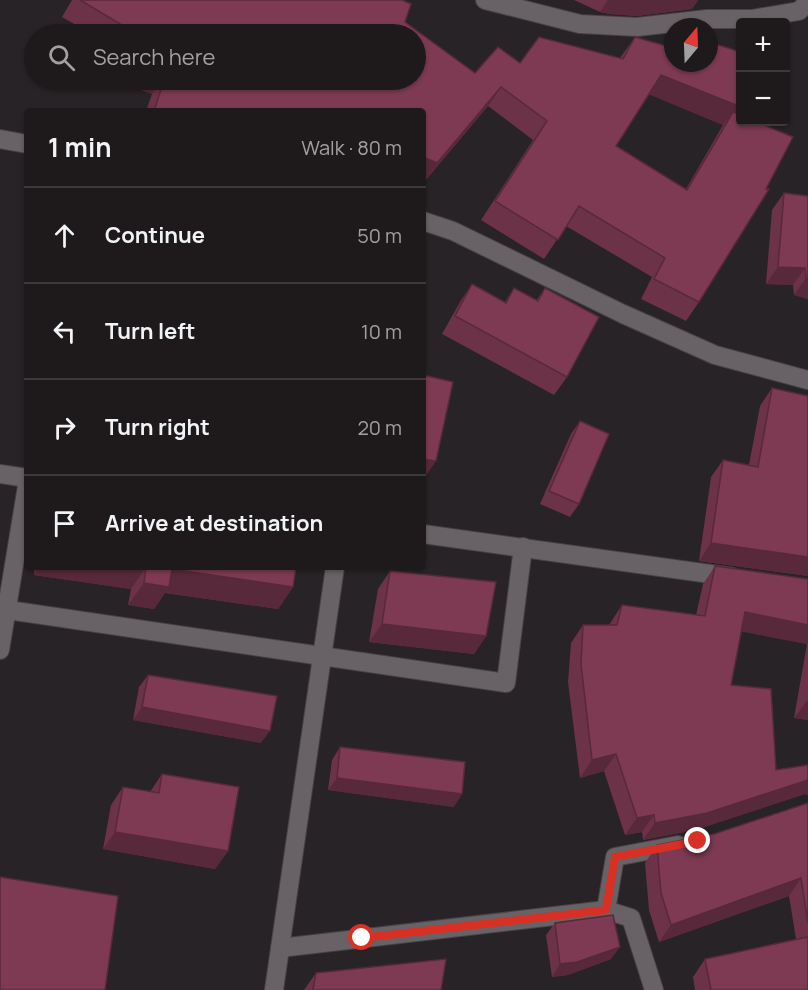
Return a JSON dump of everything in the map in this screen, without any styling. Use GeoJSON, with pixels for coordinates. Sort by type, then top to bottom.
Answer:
{"type":"FeatureCollection","features":[{"type":"Feature","properties":{"kind":"street"},"geometry":{"type":"LineString","coordinates":[[485,0],[580,24],[637,27],[707,19],[752,19],[799,12],[808,2]]}},
{"type":"Feature","properties":{"kind":"street"},"geometry":{"type":"LineString","coordinates":[[0,139],[24,143]]}},
{"type":"Feature","properties":{"kind":"street"},"geometry":{"type":"LineString","coordinates":[[426,222],[453,231],[623,314],[714,355],[808,381]]}},
{"type":"Feature","properties":{"kind":"street"},"geometry":{"type":"LineString","coordinates":[[0,474],[24,478]]}},
{"type":"Feature","properties":{"kind":"street"},"geometry":{"type":"LineString","coordinates":[[0,650],[24,506]]}},
{"type":"Feature","properties":{"kind":"street"},"geometry":{"type":"LineString","coordinates":[[426,534],[749,579]]}},
{"type":"Feature","properties":{"kind":"street"},"geometry":{"type":"LineString","coordinates":[[8,610],[506,683],[523,548]]}},
{"type":"Feature","properties":{"kind":"street"},"geometry":{"type":"LineString","coordinates":[[274,990],[335,570]]}},
{"type":"Feature","properties":{"kind":"street"},"geometry":{"type":"LineString","coordinates":[[606,910],[615,857],[698,841]]}},
{"type":"Feature","properties":{"kind":"street"},"geometry":{"type":"LineString","coordinates":[[280,948],[606,910],[630,918],[654,990]]}},
{"type":"Feature","properties":{"kind":"building"},"geometry":{"type":"Polygon","coordinates":[[[80,0],[402,0],[411,4],[405,22],[408,24],[120,24],[80,0]]]}},
{"type":"Feature","properties":{"kind":"building"},"geometry":{"type":"Polygon","coordinates":[[[426,37],[475,73],[498,47],[520,63],[539,37],[623,59],[635,37],[664,45],[664,72],[718,72],[718,45],[736,50],[736,105],[661,75],[616,146],[687,190],[733,112],[736,113],[736,126],[766,126],[793,137],[766,189],[769,189],[699,302],[654,279],[665,258],[579,206],[558,240],[495,201],[547,121],[501,87],[437,163],[426,158],[426,108],[155,108],[161,90],[426,90],[426,37]]]}},
{"type":"Feature","properties":{"kind":"building"},"geometry":{"type":"Polygon","coordinates":[[[784,193],[808,196],[808,279],[805,268],[778,267],[784,193]]]}},
{"type":"Feature","properties":{"kind":"building"},"geometry":{"type":"Polygon","coordinates":[[[472,284],[506,303],[514,288],[538,301],[545,288],[599,317],[567,377],[455,316],[472,284]]]}},
{"type":"Feature","properties":{"kind":"building"},"geometry":{"type":"Polygon","coordinates":[[[426,376],[453,382],[436,461],[426,459],[426,376]]]}},
{"type":"Feature","properties":{"kind":"building"},"geometry":{"type":"Polygon","coordinates":[[[772,388],[808,396],[808,557],[711,543],[723,460],[758,467],[772,388]]]}},
{"type":"Feature","properties":{"kind":"building"},"geometry":{"type":"Polygon","coordinates":[[[580,421],[609,434],[579,504],[549,491],[580,421]]]}},
{"type":"Feature","properties":{"kind":"building"},"geometry":{"type":"Polygon","coordinates":[[[715,566],[808,579],[808,625],[745,612],[731,685],[771,689],[776,770],[808,765],[808,780],[707,813],[655,823],[654,815],[637,818],[616,754],[592,760],[581,664],[583,625],[617,625],[622,605],[705,616],[715,566]]]}},
{"type":"Feature","properties":{"kind":"building"},"geometry":{"type":"Polygon","coordinates":[[[146,570],[172,570],[169,587],[144,583],[146,570]]]}},
{"type":"Feature","properties":{"kind":"building"},"geometry":{"type":"Polygon","coordinates":[[[179,570],[296,570],[293,587],[179,570]]]}},
{"type":"Feature","properties":{"kind":"building"},"geometry":{"type":"Polygon","coordinates":[[[390,571],[496,582],[486,636],[382,624],[390,571]]]}},
{"type":"Feature","properties":{"kind":"building"},"geometry":{"type":"Polygon","coordinates":[[[148,675],[277,696],[270,731],[142,707],[148,675]]]}},
{"type":"Feature","properties":{"kind":"building"},"geometry":{"type":"Polygon","coordinates":[[[340,747],[465,762],[462,794],[337,778],[340,747]]]}},
{"type":"Feature","properties":{"kind":"building"},"geometry":{"type":"Polygon","coordinates":[[[162,774],[239,787],[228,851],[115,832],[123,787],[159,793],[162,774]]]}},
{"type":"Feature","properties":{"kind":"building"},"geometry":{"type":"Polygon","coordinates":[[[808,803],[808,923],[801,878],[671,925],[661,893],[657,845],[714,834],[808,803]]]}},
{"type":"Feature","properties":{"kind":"building"},"geometry":{"type":"Polygon","coordinates":[[[0,877],[118,896],[105,990],[0,990],[0,877]]]}},
{"type":"Feature","properties":{"kind":"building"},"geometry":{"type":"Polygon","coordinates":[[[613,915],[620,947],[577,962],[560,964],[555,923],[613,915]]]}},
{"type":"Feature","properties":{"kind":"building"},"geometry":{"type":"Polygon","coordinates":[[[808,937],[808,990],[711,990],[705,959],[808,937]]]}},
{"type":"Feature","properties":{"kind":"building"},"geometry":{"type":"Polygon","coordinates":[[[446,959],[441,990],[313,990],[316,973],[446,959]]]}},
{"type":"Feature","properties":{"kind":"route"},"geometry":{"type":"LineString","coordinates":[[362,938],[606,910],[615,857],[698,841]]}}]}
